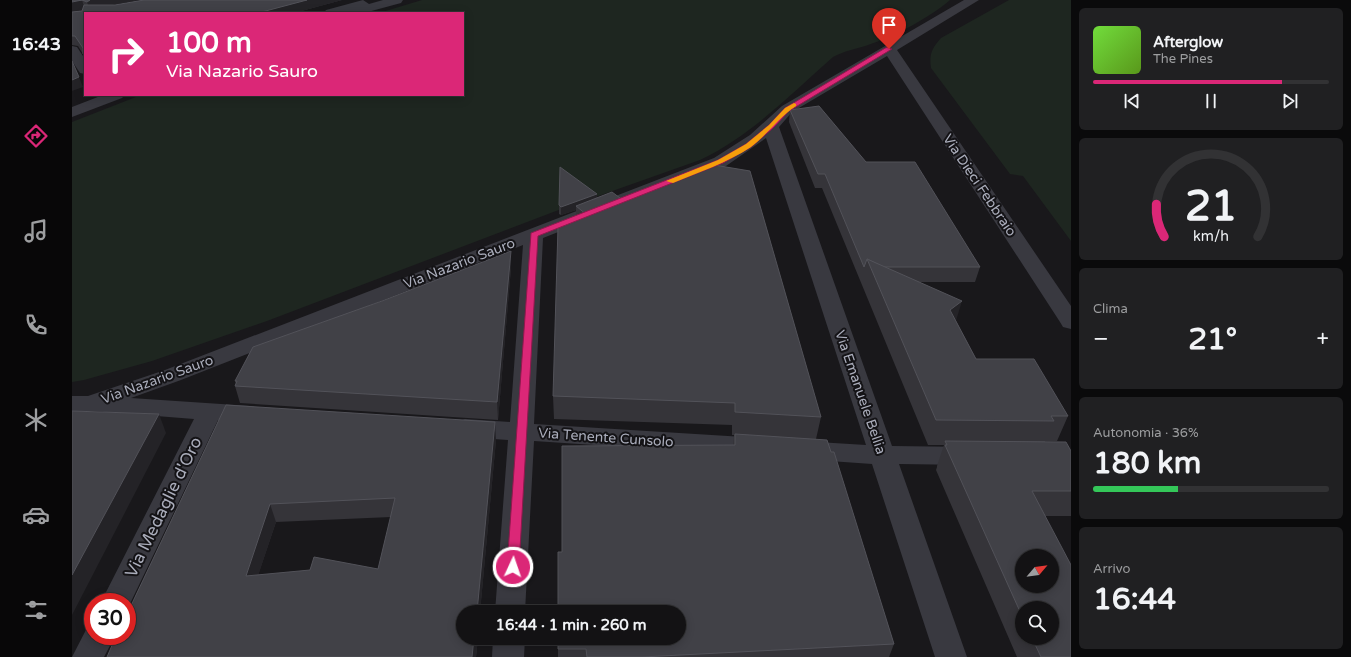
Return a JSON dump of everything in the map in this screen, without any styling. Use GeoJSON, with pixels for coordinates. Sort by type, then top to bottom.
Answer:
{"type":"FeatureCollection","features":[{"type":"Feature","properties":{"kind":"street"},"geometry":{"type":"LineString","coordinates":[[324,0],[339,12]]}},
{"type":"Feature","properties":{"kind":"street"},"geometry":{"type":"LineString","coordinates":[[339,12],[375,0]]}},
{"type":"Feature","properties":{"kind":"street"},"geometry":{"type":"LineString","coordinates":[[339,12],[397,0]]}},
{"type":"Feature","properties":{"kind":"street","name":"Via Nazario Sauro"},"geometry":{"type":"LineString","coordinates":[[80,404],[173,375],[720,162],[748,146],[771,127],[787,109],[973,0]]}},
{"type":"Feature","properties":{"kind":"street","name":"Via Dieci Febbraio"},"geometry":{"type":"LineString","coordinates":[[889,49],[1071,322]]}},
{"type":"Feature","properties":{"kind":"street"},"geometry":{"type":"LineString","coordinates":[[72,50],[84,68]]}},
{"type":"Feature","properties":{"kind":"street"},"geometry":{"type":"LineString","coordinates":[[72,76],[84,74]]}},
{"type":"Feature","properties":{"kind":"street"},"geometry":{"type":"LineString","coordinates":[[72,101],[85,96]]}},
{"type":"Feature","properties":{"kind":"street"},"geometry":{"type":"LineString","coordinates":[[72,112],[114,96]]}},
{"type":"Feature","properties":{"kind":"street","name":"Via Emanuele Bellia"},"geometry":{"type":"LineString","coordinates":[[771,127],[951,657]]}},
{"type":"Feature","properties":{"kind":"street"},"geometry":{"type":"LineString","coordinates":[[510,605],[534,234]]}},
{"type":"Feature","properties":{"kind":"street"},"geometry":{"type":"LineString","coordinates":[[80,404],[272,416]]}},
{"type":"Feature","properties":{"kind":"street","name":"Via Medaglie d'Oro"},"geometry":{"type":"LineString","coordinates":[[120,593],[210,412]]}},
{"type":"Feature","properties":{"kind":"street","name":"Via Tenente Cunsolo"},"geometry":{"type":"LineString","coordinates":[[443,427],[883,455],[992,456]]}},
{"type":"Feature","properties":{"kind":"street"},"geometry":{"type":"LineString","coordinates":[[88,657],[94,645]]}},
{"type":"Feature","properties":{"kind":"street"},"geometry":{"type":"LineString","coordinates":[[508,657],[509,645]]}},
{"type":"Feature","properties":{"kind":"shaded area"},"geometry":{"type":"Polygon","coordinates":[[[422,0],[950,0],[933,13],[900,32],[833,57],[786,100],[753,127],[719,150],[700,160],[556,211],[267,321],[152,361],[72,382],[72,122],[138,96],[464,96],[464,12],[382,12],[422,0]]]}},
{"type":"Feature","properties":{"kind":"shaded area"},"geometry":{"type":"Polygon","coordinates":[[[1009,0],[1071,0],[1071,241],[1023,176],[1010,174],[931,68],[930,59],[932,52],[935,45],[941,38],[1009,0]]]}},
{"type":"Feature","properties":{"kind":"building"},"geometry":{"type":"Polygon","coordinates":[[[144,0],[307,0],[262,12],[84,12],[83,54],[83,48],[75,36],[72,36],[72,12],[82,11],[84,5],[115,5],[144,0]]]}},
{"type":"Feature","properties":{"kind":"building"},"geometry":{"type":"Polygon","coordinates":[[[72,61],[79,77],[72,80],[72,61]]]}},
{"type":"Feature","properties":{"kind":"building"},"geometry":{"type":"Polygon","coordinates":[[[819,106],[866,162],[915,162],[980,267],[884,267],[867,259],[864,267],[825,174],[818,174],[790,110],[819,106]]]}},
{"type":"Feature","properties":{"kind":"building"},"geometry":{"type":"Polygon","coordinates":[[[714,165],[750,171],[821,417],[735,412],[735,403],[553,396],[558,227],[587,215],[576,206],[612,192],[624,201],[714,165]]]}},
{"type":"Feature","properties":{"kind":"building"},"geometry":{"type":"Polygon","coordinates":[[[560,167],[597,194],[561,207],[559,205],[560,167]]]}},
{"type":"Feature","properties":{"kind":"building"},"geometry":{"type":"Polygon","coordinates":[[[511,251],[497,402],[235,386],[237,381],[235,381],[253,347],[382,301],[511,251]]]}},
{"type":"Feature","properties":{"kind":"building"},"geometry":{"type":"Polygon","coordinates":[[[867,259],[962,301],[950,310],[976,359],[1034,359],[1068,416],[1051,416],[1054,421],[936,420],[867,259]]]}},
{"type":"Feature","properties":{"kind":"building"},"geometry":{"type":"Polygon","coordinates":[[[226,405],[495,422],[478,605],[456,605],[456,645],[473,645],[472,657],[107,657],[112,645],[136,645],[136,595],[226,405]],[[395,498],[270,504],[246,576],[310,570],[314,557],[378,569],[395,498]]]}},
{"type":"Feature","properties":{"kind":"building"},"geometry":{"type":"Polygon","coordinates":[[[72,411],[159,414],[72,575],[72,411]]]}},
{"type":"Feature","properties":{"kind":"building"},"geometry":{"type":"Polygon","coordinates":[[[735,434],[827,440],[831,452],[834,452],[894,644],[642,657],[587,657],[586,649],[558,649],[558,645],[686,645],[686,605],[558,605],[558,552],[562,552],[562,446],[735,445],[735,434]]]}},
{"type":"Feature","properties":{"kind":"building"},"geometry":{"type":"Polygon","coordinates":[[[945,441],[1066,442],[1071,451],[1071,491],[1032,491],[1071,565],[1071,657],[1041,657],[1035,645],[1059,645],[1059,601],[1015,601],[945,445],[947,445],[945,441]]]}},
{"type":"Feature","properties":{"kind":"slow traffic"},"geometry":{"type":"LineString","coordinates":[[670,181],[720,162],[748,146],[771,127],[787,109],[794,105]]}},
{"type":"Feature","properties":{"kind":"route"},"geometry":{"type":"LineString","coordinates":[[513,567],[534,234],[720,162],[748,146],[771,127],[787,109],[889,49]]}}]}
